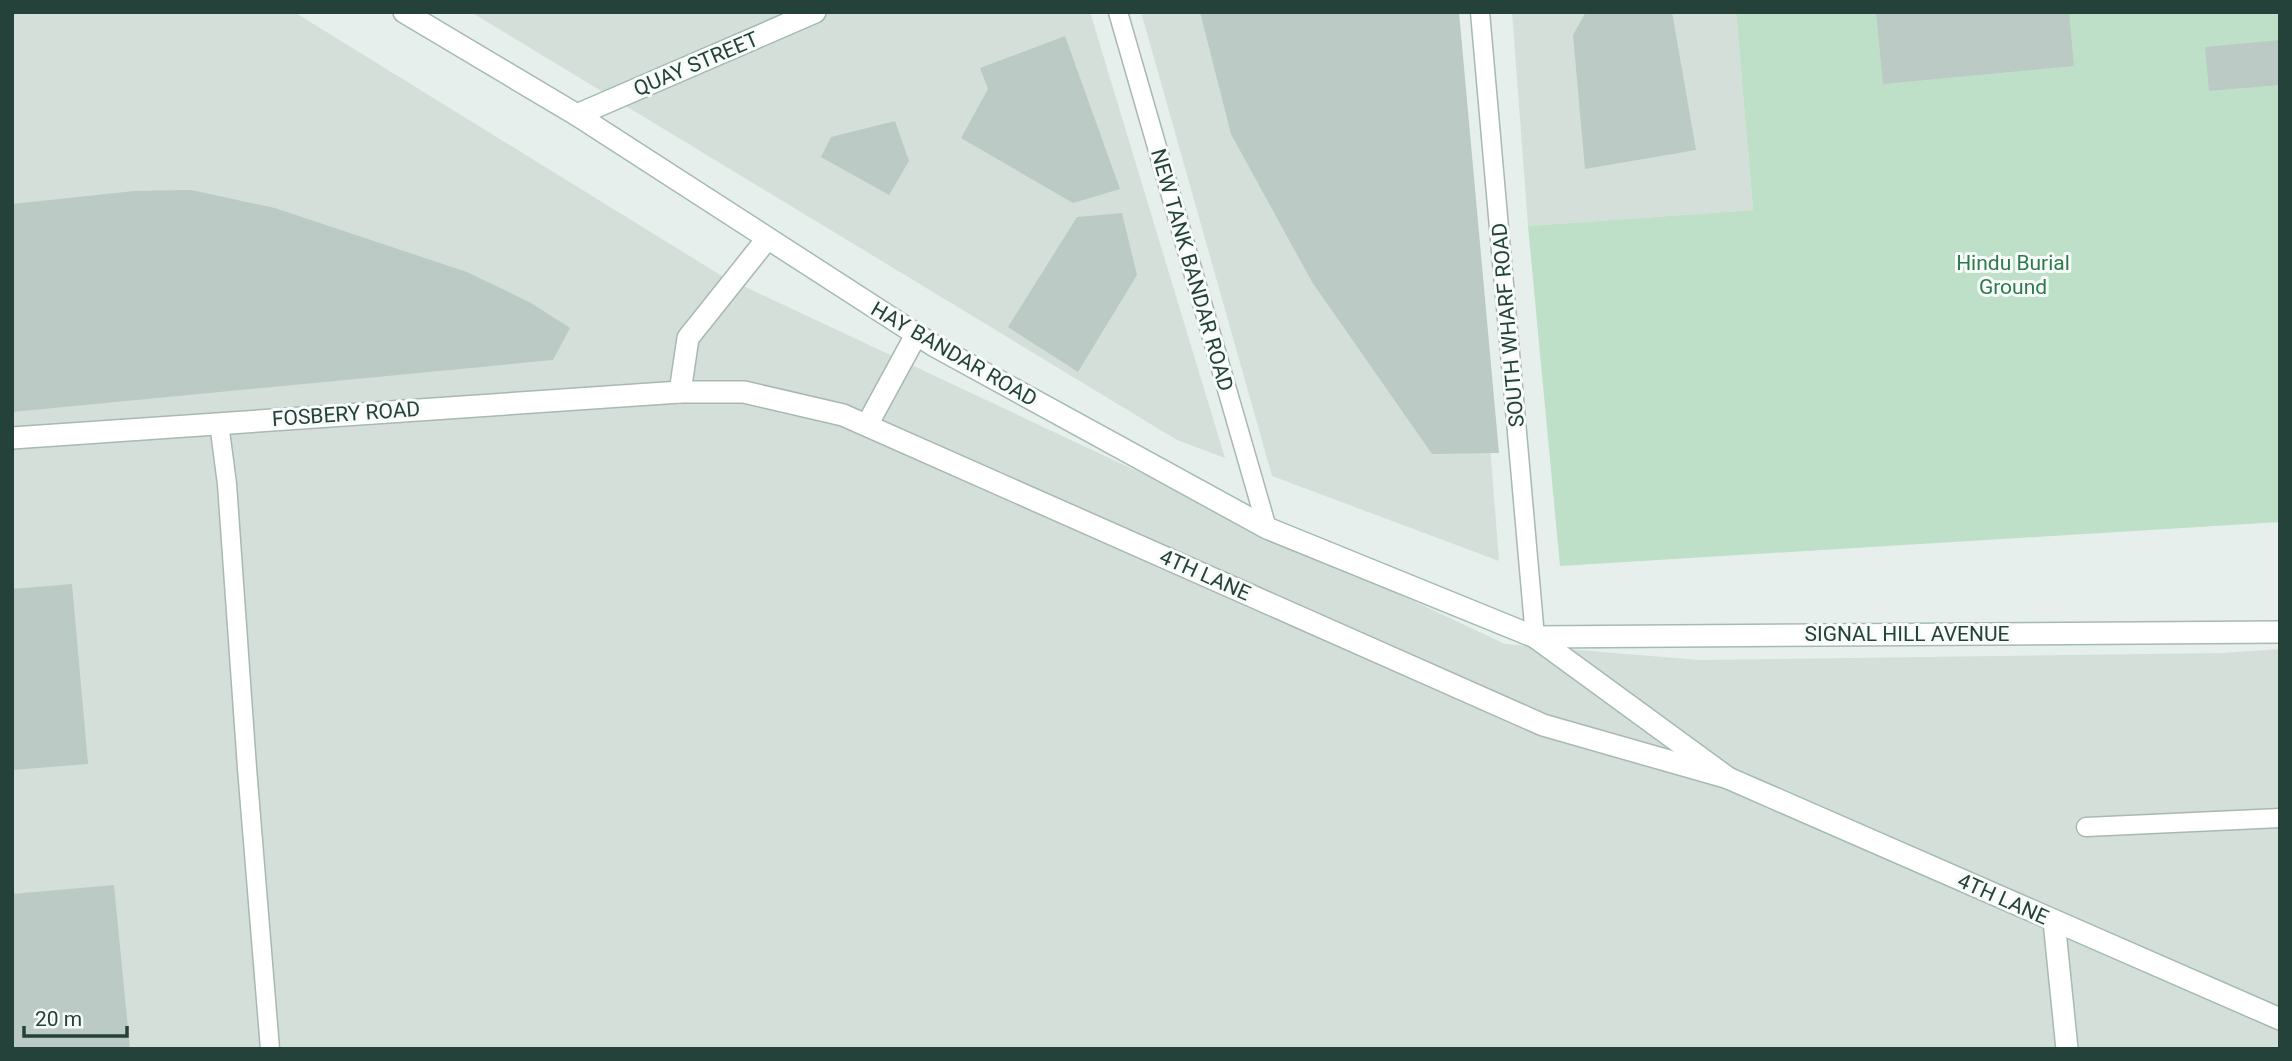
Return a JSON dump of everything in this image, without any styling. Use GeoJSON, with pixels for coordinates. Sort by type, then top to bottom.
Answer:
{"type":"FeatureCollection","features":[{"type":"Feature","properties":{"kind":"street","name":"HAY BANDAR ROAD"},"geometry":{"type":"LineString","coordinates":[[404,12],[577,115],[916,335],[1267,528],[1535,637]]}},
{"type":"Feature","properties":{"kind":"street","name":"QUAY STREET"},"geometry":{"type":"LineString","coordinates":[[577,115],[815,12]]}},
{"type":"Feature","properties":{"kind":"street"},"geometry":{"type":"LineString","coordinates":[[680,392],[688,338],[767,239]]}},
{"type":"Feature","properties":{"kind":"street"},"geometry":{"type":"LineString","coordinates":[[867,425],[916,335]]}},
{"type":"Feature","properties":{"kind":"street","name":"4TH LANE"},"geometry":{"type":"LineString","coordinates":[[680,392],[744,392],[843,415],[1543,725],[1728,778],[2280,1019]]}},
{"type":"Feature","properties":{"kind":"street","name":"FOSBERY ROAD"},"geometry":{"type":"LineString","coordinates":[[12,438],[680,392]]}},
{"type":"Feature","properties":{"kind":"street","name":"SIGNAL HILL AVENUE"},"geometry":{"type":"LineString","coordinates":[[1535,637],[2280,632]]}},
{"type":"Feature","properties":{"kind":"street","name":"4TH LANE"},"geometry":{"type":"LineString","coordinates":[[1535,637],[1728,778]]}},
{"type":"Feature","properties":{"kind":"street"},"geometry":{"type":"LineString","coordinates":[[2054,922],[2067,1049]]}},
{"type":"Feature","properties":{"kind":"lane","name":"NEW TANK BANDAR ROAD"},"geometry":{"type":"LineString","coordinates":[[1118,12],[1267,528]]}},
{"type":"Feature","properties":{"kind":"lane","name":"SOUTH WHARF ROAD"},"geometry":{"type":"LineString","coordinates":[[1480,12],[1535,637]]}},
{"type":"Feature","properties":{"kind":"lane"},"geometry":{"type":"LineString","coordinates":[[219,423],[227,484],[271,1049]]}},
{"type":"Feature","properties":{"kind":"lane"},"geometry":{"type":"LineString","coordinates":[[2086,827],[2280,818]]}},
{"type":"Feature","properties":{"kind":"shaded area"},"geometry":{"type":"Polygon","coordinates":[[[12,12],[294,12],[722,276],[1505,644],[1699,660],[2222,653],[2280,649],[2280,1049],[12,1049],[12,12]]]}},
{"type":"Feature","properties":{"kind":"shaded area"},"geometry":{"type":"Polygon","coordinates":[[[471,12],[1090,12],[1225,458],[1177,440],[471,12]]]}},
{"type":"Feature","properties":{"kind":"shaded area"},"geometry":{"type":"Polygon","coordinates":[[[1141,12],[1456,12],[1499,561],[1272,476],[1141,12]]]}},
{"type":"Feature","properties":{"kind":"shaded area"},"geometry":{"type":"Polygon","coordinates":[[[1512,12],[1736,12],[1753,210],[1528,226],[1512,12]]]}},
{"type":"Feature","properties":{"kind":"green space","name":"Hindu Burial Ground"},"geometry":{"type":"Polygon","coordinates":[[[1736,12],[2280,12],[2280,522],[1560,566],[1528,226],[1753,210],[1736,12]]]}},
{"type":"Feature","properties":{"kind":"building"},"geometry":{"type":"Polygon","coordinates":[[[1200,12],[1459,12],[1499,453],[1432,454],[1312,282],[1231,134],[1200,12]]]}},
{"type":"Feature","properties":{"kind":"building"},"geometry":{"type":"Polygon","coordinates":[[[1586,12],[1672,12],[1696,150],[1585,169],[1573,35],[1586,12]]]}},
{"type":"Feature","properties":{"kind":"building"},"geometry":{"type":"Polygon","coordinates":[[[1876,12],[2069,12],[2074,66],[1883,84],[1876,12]]]}},
{"type":"Feature","properties":{"kind":"building"},"geometry":{"type":"Polygon","coordinates":[[[1065,36],[1120,189],[1073,203],[961,138],[988,89],[980,68],[1065,36]]]}},
{"type":"Feature","properties":{"kind":"building"},"geometry":{"type":"Polygon","coordinates":[[[2280,40],[2280,85],[2209,91],[2205,47],[2280,40]]]}},
{"type":"Feature","properties":{"kind":"building"},"geometry":{"type":"Polygon","coordinates":[[[895,121],[909,161],[889,195],[821,157],[831,137],[895,121]]]}},
{"type":"Feature","properties":{"kind":"building"},"geometry":{"type":"Polygon","coordinates":[[[191,190],[275,208],[467,272],[531,303],[570,328],[553,360],[12,412],[12,204],[134,191],[191,190]]]}},
{"type":"Feature","properties":{"kind":"building"},"geometry":{"type":"Polygon","coordinates":[[[1122,213],[1137,275],[1078,372],[1008,327],[1077,217],[1122,213]]]}},
{"type":"Feature","properties":{"kind":"building"},"geometry":{"type":"Polygon","coordinates":[[[72,584],[88,764],[12,770],[12,589],[72,584]]]}},
{"type":"Feature","properties":{"kind":"building"},"geometry":{"type":"Polygon","coordinates":[[[114,885],[130,1049],[12,1049],[12,894],[114,885]]]}}]}
